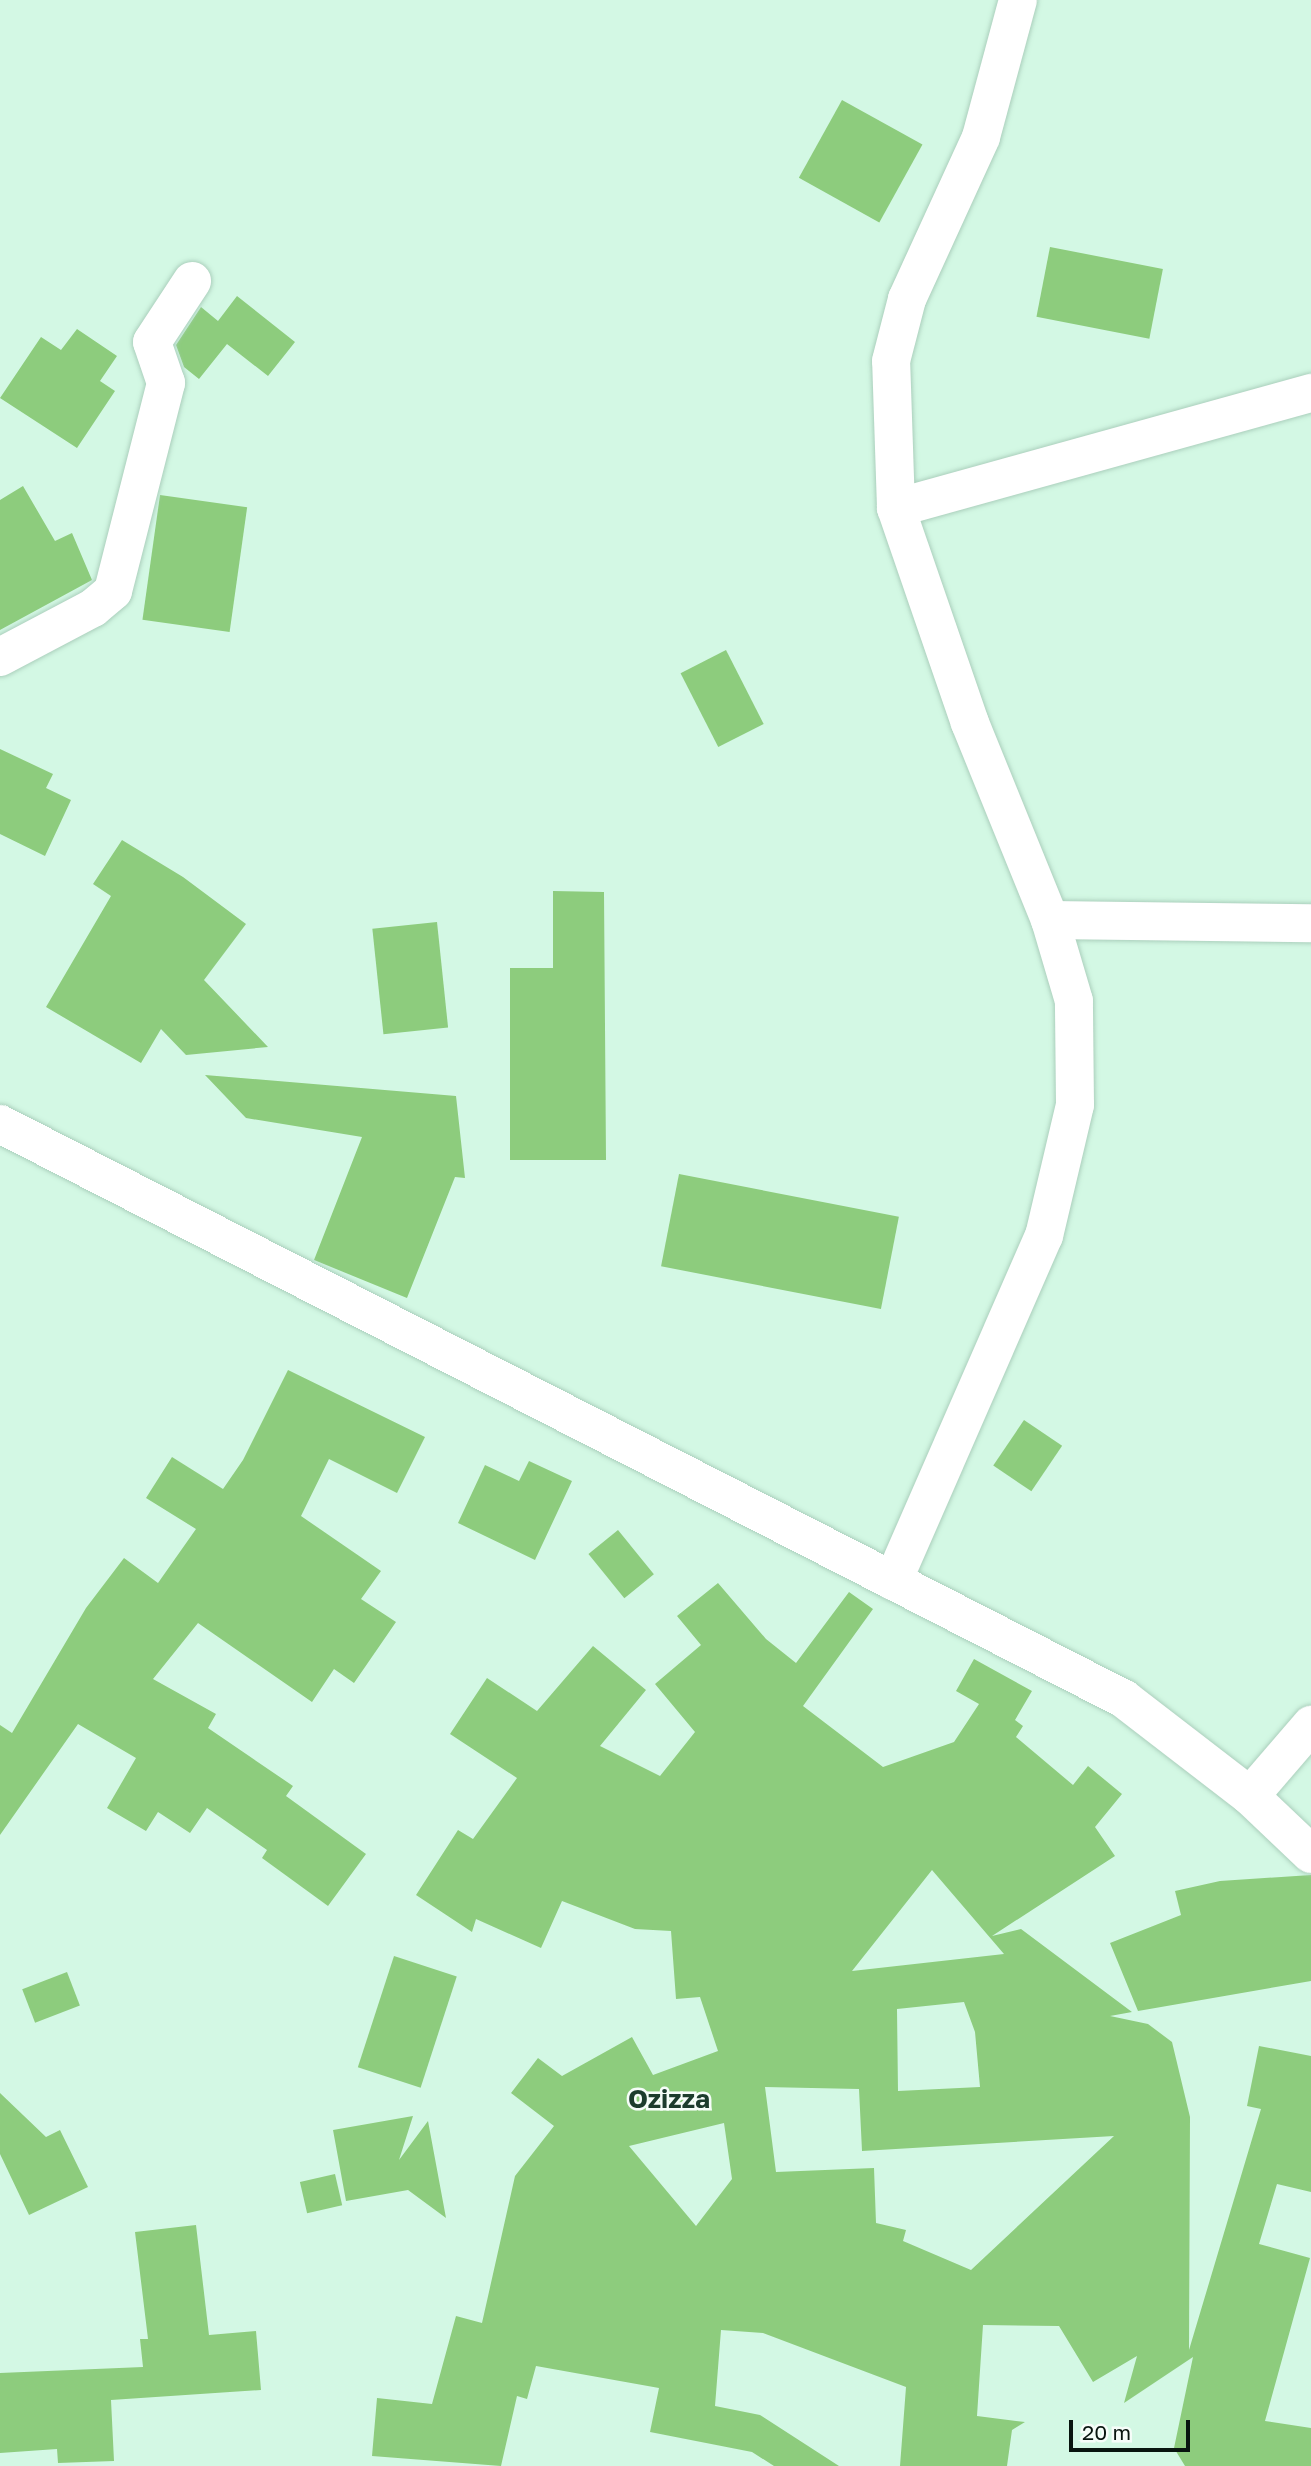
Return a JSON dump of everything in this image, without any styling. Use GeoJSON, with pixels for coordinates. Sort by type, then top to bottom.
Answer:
{"type":"FeatureCollection","features":[{"type":"Feature","properties":{"kind":"street"},"geometry":{"type":"LineString","coordinates":[[893,1581],[1044,1236],[1075,1105],[1074,1002],[1050,920],[970,723],[896,508],[891,361],[907,299],[981,137],[1017,0]]}},
{"type":"Feature","properties":{"kind":"street"},"geometry":{"type":"LineString","coordinates":[[0,657],[93,608],[113,591],[166,383],[152,342],[192,281]]}},
{"type":"Feature","properties":{"kind":"street"},"geometry":{"type":"LineString","coordinates":[[896,508],[1311,393]]}},
{"type":"Feature","properties":{"kind":"street"},"geometry":{"type":"LineString","coordinates":[[1050,920],[1311,923]]}},
{"type":"Feature","properties":{"kind":"street"},"geometry":{"type":"LineString","coordinates":[[0,1124],[1124,1699],[1250,1796],[1311,1854]]}},
{"type":"Feature","properties":{"kind":"street"},"geometry":{"type":"LineString","coordinates":[[1250,1796],[1311,1725]]}},
{"type":"Feature","properties":{"kind":"building"},"geometry":{"type":"Polygon","coordinates":[[[842,100],[922,145],[879,222],[799,178],[842,100]]]}},
{"type":"Feature","properties":{"kind":"building"},"geometry":{"type":"Polygon","coordinates":[[[1050,247],[1163,269],[1149,339],[1036,317],[1050,247]]]}},
{"type":"Feature","properties":{"kind":"building"},"geometry":{"type":"Polygon","coordinates":[[[237,296],[295,342],[268,376],[227,344],[199,379],[184,367],[176,345],[201,307],[218,321],[237,296]]]}},
{"type":"Feature","properties":{"kind":"building"},"geometry":{"type":"Polygon","coordinates":[[[77,329],[117,356],[100,381],[115,391],[77,448],[0,398],[41,337],[61,350],[77,329]]]}},
{"type":"Feature","properties":{"kind":"building"},"geometry":{"type":"Polygon","coordinates":[[[23,486],[55,541],[72,533],[92,580],[0,630],[0,500],[23,486]]]}},
{"type":"Feature","properties":{"kind":"building"},"geometry":{"type":"Polygon","coordinates":[[[160,495],[247,507],[230,632],[142,620],[160,495]]]}},
{"type":"Feature","properties":{"kind":"building"},"geometry":{"type":"Polygon","coordinates":[[[726,650],[764,724],[718,747],[681,673],[726,650]]]}},
{"type":"Feature","properties":{"kind":"building"},"geometry":{"type":"Polygon","coordinates":[[[0,749],[53,774],[46,788],[71,800],[45,856],[0,834],[0,749]]]}},
{"type":"Feature","properties":{"kind":"building"},"geometry":{"type":"Polygon","coordinates":[[[122,840],[183,877],[246,924],[204,980],[268,1047],[186,1055],[161,1029],[141,1063],[46,1007],[111,896],[93,884],[122,840]]]}},
{"type":"Feature","properties":{"kind":"building"},"geometry":{"type":"Polygon","coordinates":[[[553,891],[604,892],[606,1160],[510,1160],[510,968],[553,968],[553,891]]]}},
{"type":"Feature","properties":{"kind":"building"},"geometry":{"type":"Polygon","coordinates":[[[437,922],[448,1027],[383,1034],[372,929],[437,922]]]}},
{"type":"Feature","properties":{"kind":"building"},"geometry":{"type":"Polygon","coordinates":[[[205,1075],[456,1096],[465,1178],[455,1177],[407,1298],[314,1260],[362,1137],[246,1118],[205,1075]]]}},
{"type":"Feature","properties":{"kind":"building"},"geometry":{"type":"Polygon","coordinates":[[[679,1174],[899,1217],[881,1309],[661,1266],[679,1174]]]}},
{"type":"Feature","properties":{"kind":"building"},"geometry":{"type":"Polygon","coordinates":[[[288,1370],[425,1437],[397,1493],[329,1459],[301,1516],[381,1571],[361,1599],[396,1622],[354,1683],[334,1669],[312,1702],[198,1623],[153,1679],[216,1714],[208,1728],[293,1786],[286,1796],[366,1854],[328,1906],[262,1858],[267,1850],[207,1808],[190,1833],[158,1812],[146,1831],[107,1808],[136,1758],[78,1724],[0,1835],[0,1725],[12,1733],[86,1608],[124,1558],[158,1583],[196,1529],[146,1498],[172,1457],[223,1489],[243,1460],[288,1370]]]}},
{"type":"Feature","properties":{"kind":"building"},"geometry":{"type":"Polygon","coordinates":[[[1024,1420],[1062,1446],[1031,1491],[993,1466],[1024,1420]]]}},
{"type":"Feature","properties":{"kind":"building"},"geometry":{"type":"Polygon","coordinates":[[[529,1461],[572,1481],[535,1560],[458,1523],[485,1465],[519,1481],[529,1461]]]}},
{"type":"Feature","properties":{"kind":"building"},"geometry":{"type":"Polygon","coordinates":[[[618,1530],[654,1574],[624,1598],[588,1554],[618,1530]]]}},
{"type":"Feature","properties":{"kind":"building"},"geometry":{"type":"Polygon","coordinates":[[[718,1583],[766,1639],[796,1663],[849,1592],[873,1609],[803,1706],[883,1767],[954,1742],[979,1704],[956,1691],[974,1659],[1032,1691],[1015,1720],[1023,1726],[1016,1737],[1073,1785],[1088,1766],[1122,1794],[1095,1827],[1115,1856],[992,1936],[1021,1929],[1132,2012],[1110,2016],[1148,2024],[1172,2042],[1190,2117],[1189,2350],[1261,2109],[1247,2106],[1259,2046],[1311,2056],[1311,2192],[1277,2184],[1259,2244],[1310,2258],[1265,2421],[1311,2428],[1311,2466],[1185,2466],[1174,2448],[1193,2357],[1124,2403],[1137,2356],[1093,2382],[1059,2326],[983,2325],[977,2416],[1025,2422],[1012,2430],[1007,2466],[900,2466],[906,2387],[763,2333],[721,2330],[715,2406],[760,2415],[839,2466],[774,2466],[752,2452],[650,2432],[659,2388],[536,2366],[527,2399],[517,2396],[501,2466],[372,2456],[377,2398],[432,2404],[456,2316],[482,2323],[515,2176],[554,2126],[511,2093],[538,2058],[562,2076],[632,2037],[653,2075],[718,2051],[700,1997],[676,1999],[671,1931],[635,1929],[562,1901],[541,1948],[476,1919],[472,1932],[416,1895],[458,1830],[473,1839],[517,1778],[450,1734],[487,1678],[537,1711],[593,1646],[646,1690],[600,1746],[660,1776],[695,1732],[655,1684],[701,1645],[677,1616],[718,1583]],[[932,1870],[852,1971],[1004,1954],[932,1870]],[[964,2002],[897,2009],[898,2091],[980,2087],[975,2032],[964,2002]],[[765,2087],[776,2172],[874,2168],[876,2223],[906,2230],[903,2241],[971,2270],[1114,2136],[862,2151],[859,2089],[765,2087]],[[724,2123],[629,2146],[696,2226],[732,2179],[724,2123]]]}},
{"type":"Feature","properties":{"kind":"building"},"geometry":{"type":"Polygon","coordinates":[[[1311,1875],[1311,1981],[1138,2011],[1110,1943],[1181,1915],[1175,1891],[1220,1881],[1311,1875]]]}},
{"type":"Feature","properties":{"kind":"building"},"geometry":{"type":"Polygon","coordinates":[[[394,1956],[457,1976],[421,2088],[358,2067],[394,1956]]]}},
{"type":"Feature","properties":{"kind":"building"},"geometry":{"type":"Polygon","coordinates":[[[67,1972],[80,2006],[35,2023],[22,1989],[67,1972]]]}},
{"type":"Feature","properties":{"kind":"building"},"geometry":{"type":"Polygon","coordinates":[[[0,2093],[46,2137],[60,2130],[88,2187],[29,2215],[0,2154],[0,2093]]]}},
{"type":"Feature","properties":{"kind":"building"},"geometry":{"type":"Polygon","coordinates":[[[413,2116],[399,2160],[428,2121],[446,2218],[408,2190],[346,2201],[333,2130],[413,2116]]]}},
{"type":"Feature","properties":{"kind":"building"},"geometry":{"type":"Polygon","coordinates":[[[335,2174],[342,2205],[307,2213],[300,2182],[335,2174]]]}},
{"type":"Feature","properties":{"kind":"building"},"geometry":{"type":"Polygon","coordinates":[[[196,2225],[209,2335],[256,2331],[261,2390],[111,2400],[114,2461],[58,2463],[57,2449],[0,2453],[0,2373],[143,2367],[140,2339],[148,2339],[135,2232],[196,2225]]]}},
{"type":"Feature","properties":{"kind":"district","name":"Ozizza"},"geometry":{"type":"Point","coordinates":[669,2099]}}]}
